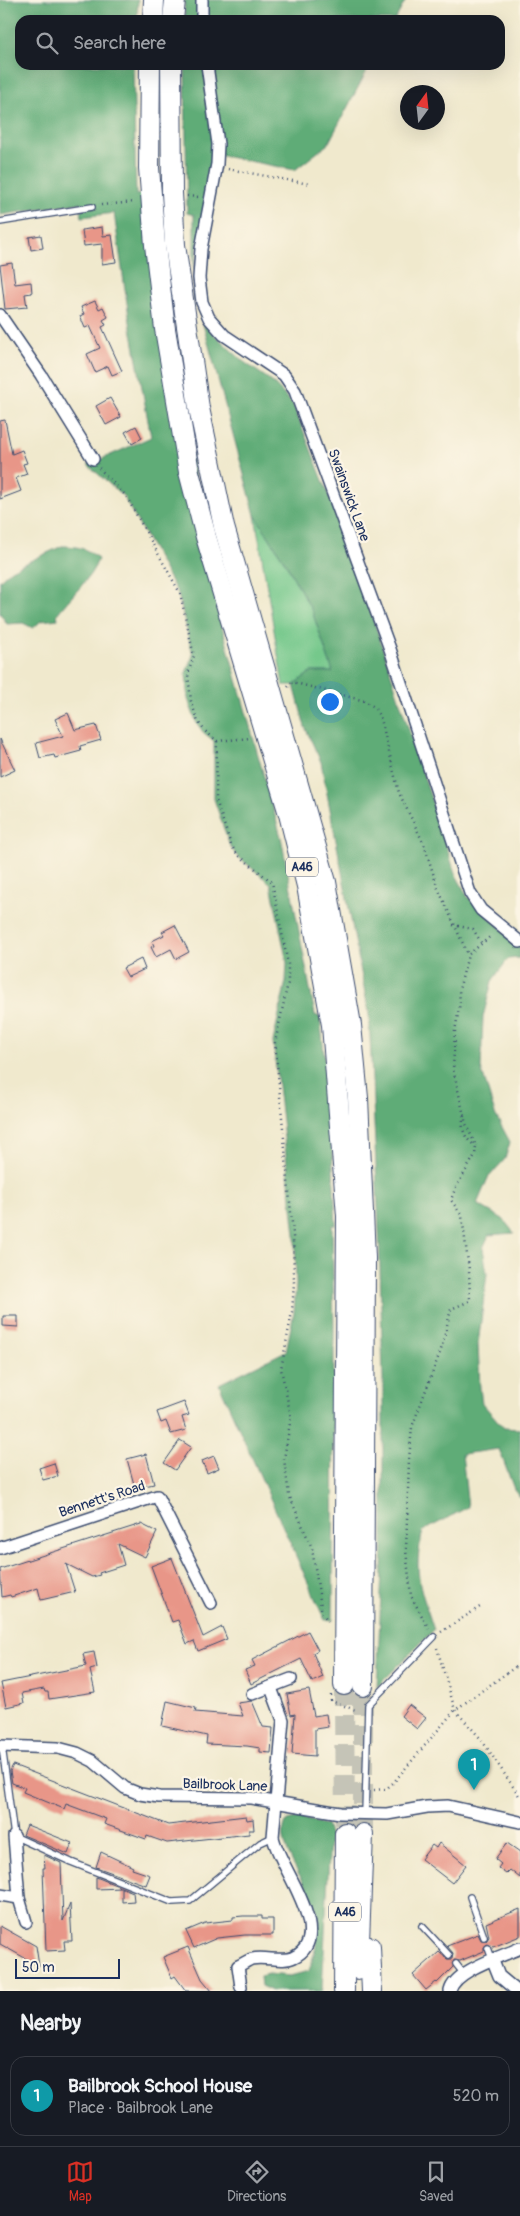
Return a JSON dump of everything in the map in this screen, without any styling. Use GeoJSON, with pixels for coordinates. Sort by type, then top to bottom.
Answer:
{"type":"FeatureCollection","features":[{"type":"Feature","properties":{"kind":"highway"},"geometry":{"type":"LineString","coordinates":[[153,15],[154,0]]}},
{"type":"Feature","properties":{"kind":"highway"},"geometry":{"type":"LineString","coordinates":[[174,15],[175,0]]}},
{"type":"Feature","properties":{"kind":"highway","name":"A46"},"geometry":{"type":"LineString","coordinates":[[150,70],[150,168],[155,245],[165,328],[189,472],[206,537],[289,814],[307,886],[332,1025],[347,1216],[346,1687]]}},
{"type":"Feature","properties":{"kind":"highway","name":"A46"},"geometry":{"type":"LineString","coordinates":[[171,70],[172,193],[175,245],[198,408],[224,527],[326,882],[351,1025],[358,1098],[365,1258],[346,1687]]}},
{"type":"Feature","properties":{"kind":"highway","name":"A46"},"geometry":{"type":"LineString","coordinates":[[344,1991],[354,1833],[362,1886],[358,1991]]}},
{"type":"Feature","properties":{"kind":"highway"},"geometry":{"type":"LineString","coordinates":[[362,1886],[369,1925],[372,1991]]}},
{"type":"Feature","properties":{"kind":"street"},"geometry":{"type":"LineString","coordinates":[[202,0],[202,15]]}},
{"type":"Feature","properties":{"kind":"street","name":"Swainswick Lane"},"geometry":{"type":"LineString","coordinates":[[208,70],[218,144],[217,164],[201,249],[199,278],[202,302],[209,318],[224,335],[284,376],[295,392],[390,649],[470,893],[481,910],[500,928],[520,942]]}},
{"type":"Feature","properties":{"kind":"street"},"geometry":{"type":"LineString","coordinates":[[0,315],[41,375],[93,459]]}},
{"type":"Feature","properties":{"kind":"street","name":"Bennett's Road"},"geometry":{"type":"LineString","coordinates":[[0,1548],[157,1496],[211,1603]]}},
{"type":"Feature","properties":{"kind":"street"},"geometry":{"type":"LineString","coordinates":[[252,1694],[291,1679]]}},
{"type":"Feature","properties":{"kind":"street"},"geometry":{"type":"LineString","coordinates":[[242,1989],[238,1966],[252,1959],[292,1959],[304,1951],[308,1935],[309,1920],[303,1902],[275,1847],[273,1837],[278,1802],[282,1720],[271,1688]]}},
{"type":"Feature","properties":{"kind":"street","name":"Bailbrook Lane"},"geometry":{"type":"LineString","coordinates":[[1,1746],[58,1748],[76,1753],[93,1761],[125,1788],[140,1794],[177,1799],[251,1798],[340,1814],[387,1814],[427,1807],[448,1806],[520,1822]]}},
{"type":"Feature","properties":{"kind":"street"},"geometry":{"type":"LineString","coordinates":[[14,1836],[19,1898],[26,1922]]}},
{"type":"Feature","properties":{"kind":"street"},"geometry":{"type":"LineString","coordinates":[[0,1895],[19,1898]]}},
{"type":"Feature","properties":{"kind":"street"},"geometry":{"type":"LineString","coordinates":[[450,1991],[451,1984],[460,1968],[493,1961],[520,1948]]}},
{"type":"Feature","properties":{"kind":"street"},"geometry":{"type":"LineString","coordinates":[[493,1961],[499,1976],[517,1991]]}},
{"type":"Feature","properties":{"kind":"lane"},"geometry":{"type":"LineString","coordinates":[[0,222],[92,206]]}},
{"type":"Feature","properties":{"kind":"lane"},"geometry":{"type":"LineString","coordinates":[[365,1814],[366,1714],[372,1698],[434,1637]]}},
{"type":"Feature","properties":{"kind":"lane"},"geometry":{"type":"LineString","coordinates":[[1,1746],[14,1836],[71,1862],[172,1902],[182,1903],[190,1901],[260,1843],[273,1837]]}},
{"type":"Feature","properties":{"kind":"lane"},"geometry":{"type":"LineString","coordinates":[[470,1897],[484,1937]]}},
{"type":"Feature","properties":{"kind":"lane"},"geometry":{"type":"LineString","coordinates":[[422,1926],[449,1955]]}},
{"type":"Feature","properties":{"kind":"lane"},"geometry":{"type":"LineString","coordinates":[[488,1948],[493,1961]]}},
{"type":"Feature","properties":{"kind":"path"},"geometry":{"type":"LineString","coordinates":[[217,164],[226,169],[309,184]]}},
{"type":"Feature","properties":{"kind":"path"},"geometry":{"type":"LineString","coordinates":[[113,203],[132,202]]}},
{"type":"Feature","properties":{"kind":"path"},"geometry":{"type":"LineString","coordinates":[[93,459],[100,470],[126,496],[180,593],[194,656],[188,674],[191,701],[198,722],[217,741],[253,738]]}},
{"type":"Feature","properties":{"kind":"path"},"geometry":{"type":"LineString","coordinates":[[288,691],[288,684],[292,682],[365,701],[374,707],[381,719],[399,793],[424,844],[437,886],[468,955]]}},
{"type":"Feature","properties":{"kind":"path"},"geometry":{"type":"LineString","coordinates":[[217,741],[216,800],[231,845],[237,854],[272,882],[288,964],[288,983],[275,1043],[294,1244],[292,1312],[281,1369],[291,1418],[284,1459],[289,1495],[312,1548],[322,1612],[330,1624]]}},
{"type":"Feature","properties":{"kind":"path"},"geometry":{"type":"LineString","coordinates":[[453,925],[473,928],[482,944]]}},
{"type":"Feature","properties":{"kind":"path"},"geometry":{"type":"LineString","coordinates":[[500,928],[468,955],[459,990],[460,1003],[455,1031],[453,1068],[464,1114],[476,1146],[475,1155],[462,1176],[460,1184],[455,1189],[451,1200],[462,1216],[469,1270],[470,1301],[451,1309],[441,1350],[412,1427],[406,1550],[411,1596],[434,1637],[455,1710],[480,1739],[520,1796]]}},
{"type":"Feature","properties":{"kind":"path"},"geometry":{"type":"LineString","coordinates":[[464,1114],[461,1123],[468,1141],[476,1146]]}},
{"type":"Feature","properties":{"kind":"path"},"geometry":{"type":"LineString","coordinates":[[434,1637],[480,1607]]}},
{"type":"Feature","properties":{"kind":"path"},"geometry":{"type":"LineString","coordinates":[[365,1791],[386,1789],[455,1710],[518,1665]]}},
{"type":"Feature","properties":{"kind":"path"},"geometry":{"type":"LineString","coordinates":[[346,1687],[331,1701],[366,1714]]}},
{"type":"Feature","properties":{"kind":"green space"},"geometry":{"type":"Polygon","coordinates":[[[0,0],[138,0],[137,15],[15,15],[15,70],[133,70],[136,195],[145,194],[218,612],[281,837],[315,1015],[320,1017],[330,1108],[336,1225],[332,1225],[334,1332],[333,1620],[325,1620],[322,1614],[219,1384],[286,1351],[294,1312],[296,1284],[295,1234],[273,1042],[286,981],[287,963],[271,884],[236,855],[229,844],[214,799],[214,741],[203,732],[196,722],[188,699],[186,673],[193,655],[178,594],[123,496],[88,465],[151,437],[129,317],[114,213],[82,217],[80,203],[0,215],[0,0]]]}},
{"type":"Feature","properties":{"kind":"green space"},"geometry":{"type":"Polygon","coordinates":[[[184,0],[406,0],[398,15],[185,15],[184,0]]]}},
{"type":"Feature","properties":{"kind":"green space"},"geometry":{"type":"Polygon","coordinates":[[[185,70],[367,70],[328,144],[295,170],[218,155],[207,194],[194,269],[194,215],[187,213],[185,70]]]}},
{"type":"Feature","properties":{"kind":"green space"},"geometry":{"type":"Polygon","coordinates":[[[203,324],[244,362],[270,380],[293,404],[354,559],[455,873],[468,897],[520,946],[520,958],[508,959],[492,981],[483,1017],[481,1068],[495,1114],[510,1142],[505,1159],[488,1178],[477,1204],[503,1219],[514,1233],[489,1235],[483,1248],[487,1274],[478,1344],[482,1403],[504,1428],[520,1429],[520,1497],[514,1489],[499,1449],[462,1454],[468,1507],[423,1531],[420,1546],[418,1570],[425,1604],[434,1630],[377,1687],[383,1545],[383,1378],[379,1231],[369,1014],[321,762],[305,727],[294,685],[311,672],[333,672],[312,611],[285,562],[255,515],[203,324]]]}},
{"type":"Feature","properties":{"kind":"green space"},"geometry":{"type":"Polygon","coordinates":[[[255,515],[285,562],[312,611],[333,672],[311,672],[294,685],[283,685],[255,515]]]}},
{"type":"Feature","properties":{"kind":"green space"},"geometry":{"type":"Polygon","coordinates":[[[62,546],[82,548],[94,555],[98,559],[91,573],[57,614],[58,619],[41,621],[33,628],[23,623],[7,624],[0,613],[0,580],[11,570],[62,546]]]}},
{"type":"Feature","properties":{"kind":"green space"},"geometry":{"type":"Polygon","coordinates":[[[300,1818],[326,1825],[330,1837],[322,1991],[272,1991],[261,1986],[260,1976],[268,1974],[290,1976],[309,1971],[317,1938],[319,1919],[316,1907],[289,1855],[285,1842],[284,1831],[287,1821],[300,1818]]]}},
{"type":"Feature","properties":{"kind":"building"},"geometry":{"type":"Polygon","coordinates":[[[102,227],[103,236],[112,235],[116,262],[102,264],[102,244],[84,246],[82,230],[102,227]]]}},
{"type":"Feature","properties":{"kind":"building"},"geometry":{"type":"Polygon","coordinates":[[[41,235],[43,248],[31,250],[29,237],[41,235]]]}},
{"type":"Feature","properties":{"kind":"building"},"geometry":{"type":"Polygon","coordinates":[[[12,263],[15,284],[31,282],[32,293],[25,294],[27,307],[5,309],[0,265],[12,263]]]}},
{"type":"Feature","properties":{"kind":"building"},"geometry":{"type":"Polygon","coordinates":[[[95,301],[99,309],[103,307],[108,317],[103,320],[106,325],[102,327],[122,371],[112,375],[108,366],[95,372],[87,354],[100,348],[90,326],[85,328],[80,316],[84,314],[81,307],[95,301]]]}},
{"type":"Feature","properties":{"kind":"building"},"geometry":{"type":"Polygon","coordinates":[[[110,398],[121,417],[106,425],[96,406],[110,398]]]}},
{"type":"Feature","properties":{"kind":"building"},"geometry":{"type":"Polygon","coordinates":[[[5,420],[12,454],[22,450],[27,463],[23,464],[27,474],[16,478],[21,491],[0,499],[0,421],[5,420]]]}},
{"type":"Feature","properties":{"kind":"building"},"geometry":{"type":"Polygon","coordinates":[[[136,426],[142,438],[132,444],[125,432],[136,426]]]}},
{"type":"Feature","properties":{"kind":"building"},"geometry":{"type":"Polygon","coordinates":[[[68,713],[75,730],[96,725],[101,740],[80,746],[81,751],[55,758],[54,755],[40,758],[36,743],[63,736],[55,719],[68,713]]]}},
{"type":"Feature","properties":{"kind":"building"},"geometry":{"type":"Polygon","coordinates":[[[0,739],[15,770],[0,777],[0,739]]]}},
{"type":"Feature","properties":{"kind":"building"},"geometry":{"type":"Polygon","coordinates":[[[175,925],[189,952],[176,959],[171,949],[156,957],[151,947],[154,946],[152,941],[164,935],[162,932],[175,925]]]}},
{"type":"Feature","properties":{"kind":"building"},"geometry":{"type":"Polygon","coordinates":[[[141,959],[145,969],[128,977],[123,968],[141,959]]]}},
{"type":"Feature","properties":{"kind":"building"},"geometry":{"type":"Polygon","coordinates":[[[3,1316],[18,1316],[18,1327],[3,1326],[3,1316]]]}},
{"type":"Feature","properties":{"kind":"building"},"geometry":{"type":"Polygon","coordinates":[[[184,1402],[189,1415],[182,1417],[186,1430],[171,1434],[166,1421],[161,1423],[157,1412],[184,1402]]]}},
{"type":"Feature","properties":{"kind":"building"},"geometry":{"type":"Polygon","coordinates":[[[180,1440],[191,1447],[175,1470],[164,1463],[180,1440]]]}},
{"type":"Feature","properties":{"kind":"building"},"geometry":{"type":"Polygon","coordinates":[[[146,1454],[154,1484],[135,1488],[127,1459],[146,1454]]]}},
{"type":"Feature","properties":{"kind":"building"},"geometry":{"type":"Polygon","coordinates":[[[214,1456],[219,1468],[207,1473],[202,1461],[214,1456]]]}},
{"type":"Feature","properties":{"kind":"building"},"geometry":{"type":"Polygon","coordinates":[[[54,1463],[58,1476],[43,1480],[39,1468],[54,1463]]]}},
{"type":"Feature","properties":{"kind":"building"},"geometry":{"type":"Polygon","coordinates":[[[141,1524],[157,1532],[145,1557],[118,1544],[124,1565],[99,1573],[100,1575],[92,1577],[66,1564],[75,1592],[41,1600],[38,1588],[11,1597],[10,1595],[2,1597],[0,1569],[141,1524]]]}},
{"type":"Feature","properties":{"kind":"building"},"geometry":{"type":"Polygon","coordinates":[[[172,1558],[203,1637],[222,1627],[227,1639],[198,1651],[194,1641],[187,1644],[178,1620],[172,1622],[151,1566],[172,1558]]]}},
{"type":"Feature","properties":{"kind":"building"},"geometry":{"type":"Polygon","coordinates":[[[308,1631],[318,1650],[313,1653],[323,1677],[312,1682],[301,1659],[251,1684],[245,1670],[255,1666],[252,1660],[308,1631]]]}},
{"type":"Feature","properties":{"kind":"building"},"geometry":{"type":"Polygon","coordinates":[[[94,1652],[97,1668],[90,1670],[95,1692],[49,1699],[48,1692],[45,1692],[44,1689],[22,1693],[24,1703],[6,1707],[1,1683],[86,1666],[83,1654],[94,1652]]]}},
{"type":"Feature","properties":{"kind":"building"},"geometry":{"type":"Polygon","coordinates":[[[309,1690],[314,1716],[326,1714],[328,1727],[315,1729],[315,1756],[292,1754],[295,1714],[291,1715],[287,1694],[309,1690]]]}},
{"type":"Feature","properties":{"kind":"building"},"geometry":{"type":"Polygon","coordinates":[[[167,1701],[196,1708],[195,1712],[243,1716],[238,1703],[252,1701],[263,1727],[273,1728],[271,1753],[260,1752],[260,1748],[247,1746],[206,1744],[207,1736],[162,1726],[167,1701]]]}},
{"type":"Feature","properties":{"kind":"building"},"geometry":{"type":"Polygon","coordinates":[[[409,1705],[426,1718],[417,1729],[401,1716],[409,1705]]]}},
{"type":"Feature","properties":{"kind":"building"},"geometry":{"type":"Polygon","coordinates":[[[13,1765],[168,1825],[246,1816],[247,1820],[253,1819],[254,1830],[249,1830],[249,1834],[167,1843],[147,1836],[146,1839],[104,1824],[106,1819],[66,1804],[64,1809],[23,1792],[25,1788],[12,1783],[10,1771],[13,1765]]]}},
{"type":"Feature","properties":{"kind":"building"},"geometry":{"type":"Polygon","coordinates":[[[27,1825],[72,1843],[68,1854],[23,1835],[27,1825]]]}},
{"type":"Feature","properties":{"kind":"building"},"geometry":{"type":"Polygon","coordinates":[[[439,1843],[466,1865],[452,1883],[421,1859],[432,1845],[436,1848],[439,1843]]]}},
{"type":"Feature","properties":{"kind":"building"},"geometry":{"type":"Polygon","coordinates":[[[507,1843],[520,1852],[520,1878],[510,1870],[506,1874],[498,1868],[501,1864],[495,1859],[507,1843]]]}},
{"type":"Feature","properties":{"kind":"building"},"geometry":{"type":"Polygon","coordinates":[[[101,1852],[133,1867],[132,1869],[150,1875],[146,1885],[96,1867],[101,1852]]]}},
{"type":"Feature","properties":{"kind":"building"},"geometry":{"type":"Polygon","coordinates":[[[44,1855],[61,1863],[63,1921],[70,1904],[72,1941],[64,1941],[65,1950],[46,1951],[44,1855]]]}},
{"type":"Feature","properties":{"kind":"building"},"geometry":{"type":"Polygon","coordinates":[[[96,1877],[133,1892],[134,1901],[122,1902],[122,1888],[96,1889],[96,1877]]]}},
{"type":"Feature","properties":{"kind":"building"},"geometry":{"type":"Polygon","coordinates":[[[520,1909],[520,1936],[493,1947],[487,1944],[484,1947],[484,1951],[460,1961],[454,1960],[453,1967],[437,1983],[426,1990],[413,1975],[439,1952],[447,1959],[452,1959],[453,1953],[447,1946],[478,1934],[481,1940],[486,1941],[489,1937],[486,1923],[520,1909]]]}},
{"type":"Feature","properties":{"kind":"building"},"geometry":{"type":"Polygon","coordinates":[[[262,1916],[262,1919],[273,1919],[273,1935],[217,1938],[194,1948],[186,1931],[205,1923],[233,1920],[233,1917],[262,1916]]]}},
{"type":"Feature","properties":{"kind":"building"},"geometry":{"type":"Polygon","coordinates":[[[0,1926],[36,1946],[39,1966],[0,1944],[0,1926]]]}},
{"type":"Feature","properties":{"kind":"building"},"geometry":{"type":"Polygon","coordinates":[[[188,1947],[202,1979],[212,1991],[186,1991],[175,1976],[172,1978],[163,1957],[188,1947]]]}},
{"type":"Feature","properties":{"kind":"tunnel"},"geometry":{"type":"LineString","coordinates":[[344,1685],[345,1833]]}},
{"type":"Feature","properties":{"kind":"tunnel"},"geometry":{"type":"LineString","coordinates":[[363,1686],[363,1834]]}},
{"type":"Feature","properties":{"kind":"place","name":"Bailbrook School House"},"geometry":{"type":"Point","coordinates":[474,1790]}}]}
